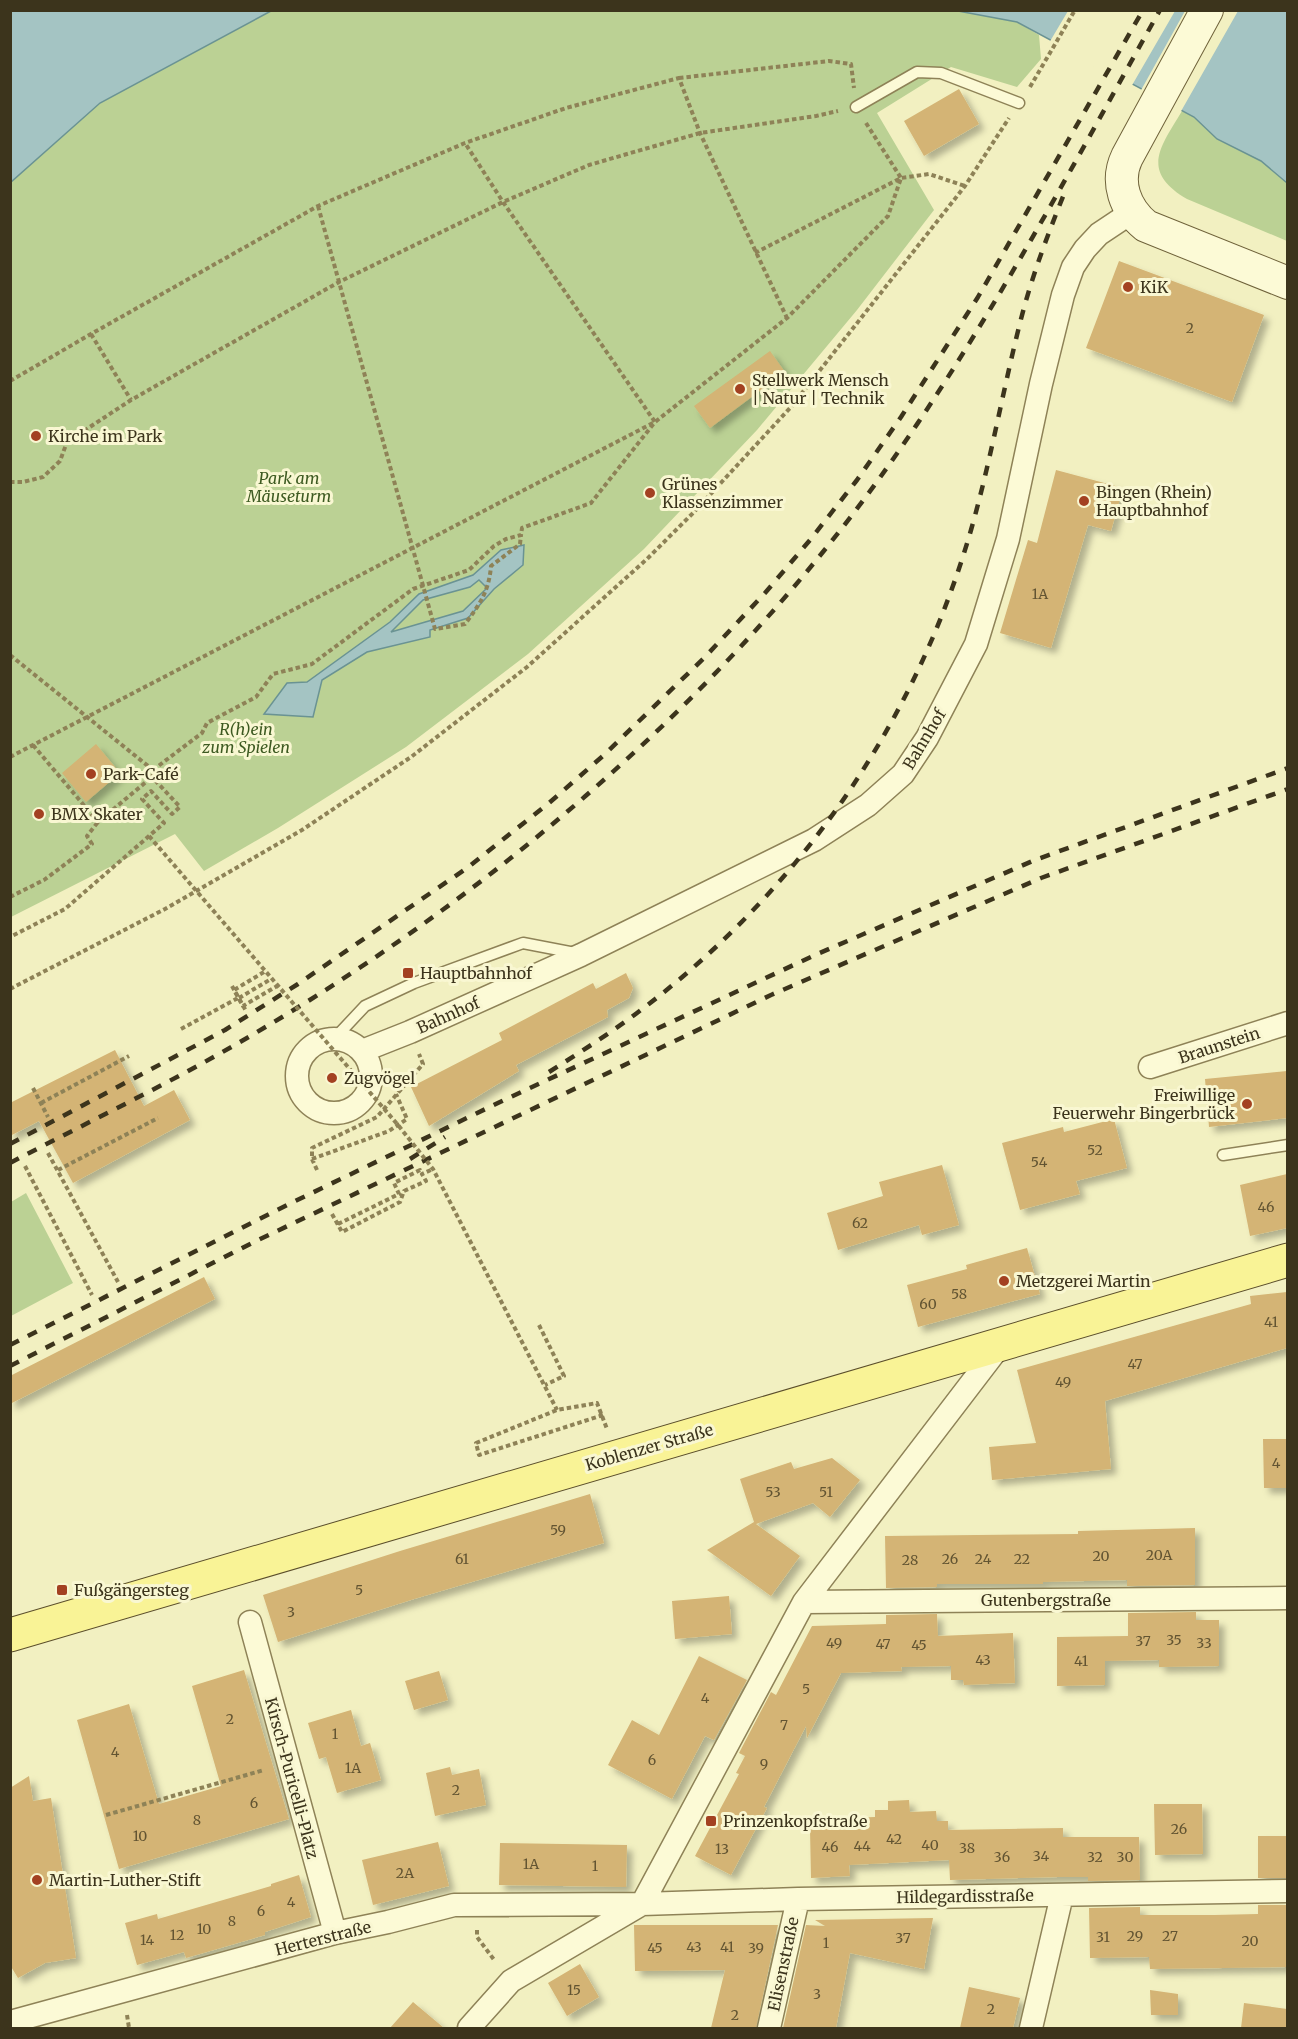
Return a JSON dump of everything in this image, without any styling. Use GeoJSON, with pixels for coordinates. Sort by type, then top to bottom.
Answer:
{"type":"FeatureCollection","features":[{"type":"Feature","properties":{"kind":"main road"},"geometry":{"type":"LineString","coordinates":[[1207,10],[1127,157],[1121,173],[1122,190],[1132,212],[1140,221],[1155,230],[1287,283]]}},
{"type":"Feature","properties":{"kind":"main road","name":"Koblenzer Straße"},"geometry":{"type":"LineString","coordinates":[[10,1635],[1287,1260]]}},
{"type":"Feature","properties":{"kind":"street","name":"Bahnhof"},"geometry":{"type":"LineString","coordinates":[[362,1051],[410,1032],[581,955],[814,840],[868,805],[903,774],[927,738],[976,644],[1008,539],[1041,384],[1063,295],[1073,267],[1093,241],[1132,212]]}},
{"type":"Feature","properties":{"kind":"street","name":"Braunstein"},"geometry":{"type":"LineString","coordinates":[[1150,1067],[1287,1023]]}},
{"type":"Feature","properties":{"kind":"street"},"geometry":{"type":"LineString","coordinates":[[334,1039],[349,1042],[362,1051],[371,1073],[370,1085],[365,1097],[345,1112],[332,1114],[319,1111],[301,1094],[297,1082],[297,1069],[302,1057],[310,1048],[321,1041],[334,1039]]}},
{"type":"Feature","properties":{"kind":"street"},"geometry":{"type":"LineString","coordinates":[[469,2028],[511,1981],[642,1904],[804,1602],[1002,1343]]}},
{"type":"Feature","properties":{"kind":"street","name":"Gutenbergstraße"},"geometry":{"type":"LineString","coordinates":[[804,1602],[1287,1598]]}},
{"type":"Feature","properties":{"kind":"street","name":"Kirsch-Puricelli-Platz"},"geometry":{"type":"LineString","coordinates":[[249,1622],[335,1933]]}},
{"type":"Feature","properties":{"kind":"street","name":"Hildegardisstraße"},"geometry":{"type":"LineString","coordinates":[[642,1904],[798,1899],[1287,1891]]}},
{"type":"Feature","properties":{"kind":"street"},"geometry":{"type":"LineString","coordinates":[[1031,2028],[1062,1895]]}},
{"type":"Feature","properties":{"kind":"street","name":"Elisenstraße"},"geometry":{"type":"LineString","coordinates":[[769,2028],[798,1899]]}},
{"type":"Feature","properties":{"kind":"street","name":"Herterstraße"},"geometry":{"type":"LineString","coordinates":[[10,2022],[335,1933],[454,1905],[642,1904]]}},
{"type":"Feature","properties":{"kind":"lane"},"geometry":{"type":"LineString","coordinates":[[856,107],[917,72],[940,73],[1019,103]]}},
{"type":"Feature","properties":{"kind":"lane"},"geometry":{"type":"LineString","coordinates":[[334,1039],[365,1006],[414,983],[523,943],[581,955]]}},
{"type":"Feature","properties":{"kind":"lane"},"geometry":{"type":"LineString","coordinates":[[1223,1155],[1287,1145]]}},
{"type":"Feature","properties":{"kind":"path"},"geometry":{"type":"LineString","coordinates":[[10,989],[165,909],[302,830],[411,757],[527,667],[648,558],[791,407],[965,186],[1026,92],[1075,10]]}},
{"type":"Feature","properties":{"kind":"path"},"geometry":{"type":"LineString","coordinates":[[10,381],[318,206],[465,143],[566,108],[679,78],[829,61],[851,64],[856,107],[901,178]]}},
{"type":"Feature","properties":{"kind":"path"},"geometry":{"type":"LineString","coordinates":[[679,78],[700,133],[787,318]]}},
{"type":"Feature","properties":{"kind":"path"},"geometry":{"type":"LineString","coordinates":[[10,482],[23,482],[43,477],[60,461],[67,442],[130,400],[339,282],[503,202],[589,165],[700,133],[816,116],[856,107]]}},
{"type":"Feature","properties":{"kind":"path"},"geometry":{"type":"LineString","coordinates":[[465,143],[503,202],[655,422]]}},
{"type":"Feature","properties":{"kind":"path"},"geometry":{"type":"LineString","coordinates":[[755,253],[901,178],[929,174],[965,186]]}},
{"type":"Feature","properties":{"kind":"path"},"geometry":{"type":"LineString","coordinates":[[10,757],[655,422],[787,318],[888,216],[901,178]]}},
{"type":"Feature","properties":{"kind":"path"},"geometry":{"type":"LineString","coordinates":[[318,206],[435,629],[465,624],[478,607],[490,584],[491,566],[520,544],[522,528],[591,503],[655,422]]}},
{"type":"Feature","properties":{"kind":"path"},"geometry":{"type":"LineString","coordinates":[[91,334],[130,400]]}},
{"type":"Feature","properties":{"kind":"path"},"geometry":{"type":"LineString","coordinates":[[10,897],[44,880],[92,844],[87,836],[98,822],[152,777],[153,770],[202,733],[207,723],[256,697],[273,674],[312,664],[413,589],[422,588],[469,570],[494,546],[506,539],[521,535]]}},
{"type":"Feature","properties":{"kind":"path"},"geometry":{"type":"LineString","coordinates":[[10,656],[153,770]]}},
{"type":"Feature","properties":{"kind":"path"},"geometry":{"type":"LineString","coordinates":[[33,745],[98,822]]}},
{"type":"Feature","properties":{"kind":"path"},"geometry":{"type":"LineString","coordinates":[[10,937],[65,909],[164,823],[142,799],[151,790],[172,814],[180,807],[152,777]]}},
{"type":"Feature","properties":{"kind":"path"},"geometry":{"type":"LineString","coordinates":[[149,836],[398,1125],[433,1169],[557,1410]]}},
{"type":"Feature","properties":{"kind":"path"},"geometry":{"type":"LineString","coordinates":[[264,972],[234,990],[243,1006],[278,987]]}},
{"type":"Feature","properties":{"kind":"path"},"geometry":{"type":"LineString","coordinates":[[180,1029],[271,979]]}},
{"type":"Feature","properties":{"kind":"path"},"geometry":{"type":"LineString","coordinates":[[232,986],[246,1011]]}},
{"type":"Feature","properties":{"kind":"path"},"geometry":{"type":"LineString","coordinates":[[317,1170],[312,1159],[312,1148],[376,1118],[423,1064],[410,1032]]}},
{"type":"Feature","properties":{"kind":"path"},"geometry":{"type":"LineString","coordinates":[[41,1103],[129,1056]]}},
{"type":"Feature","properties":{"kind":"path"},"geometry":{"type":"LineString","coordinates":[[33,1088],[48,1117]]}},
{"type":"Feature","properties":{"kind":"path"},"geometry":{"type":"LineString","coordinates":[[312,1159],[389,1131],[407,1119],[396,1094]]}},
{"type":"Feature","properties":{"kind":"path"},"geometry":{"type":"LineString","coordinates":[[58,1170],[158,1118]]}},
{"type":"Feature","properties":{"kind":"path"},"geometry":{"type":"LineString","coordinates":[[48,1153],[118,1281]]}},
{"type":"Feature","properties":{"kind":"path"},"geometry":{"type":"LineString","coordinates":[[25,1166],[92,1295]]}},
{"type":"Feature","properties":{"kind":"path"},"geometry":{"type":"LineString","coordinates":[[422,1174],[433,1169]]}},
{"type":"Feature","properties":{"kind":"path"},"geometry":{"type":"LineString","coordinates":[[332,1214],[342,1232],[400,1202],[404,1191],[426,1181],[420,1170],[394,1183],[399,1194],[396,1196],[338,1224]]}},
{"type":"Feature","properties":{"kind":"path"},"geometry":{"type":"LineString","coordinates":[[539,1325],[564,1376],[545,1385]]}},
{"type":"Feature","properties":{"kind":"path"},"geometry":{"type":"LineString","coordinates":[[597,1403],[603,1415],[479,1455],[476,1443],[557,1410],[597,1403]]}},
{"type":"Feature","properties":{"kind":"path"},"geometry":{"type":"LineString","coordinates":[[106,1815],[288,1763]]}},
{"type":"Feature","properties":{"kind":"path"},"geometry":{"type":"LineString","coordinates":[[478,1905],[477,1937],[511,1981]]}},
{"type":"Feature","properties":{"kind":"green space","name":"Park am Mäuseturm"},"geometry":{"type":"Polygon","coordinates":[[[958,10],[1017,22],[1039,35],[1041,59],[1017,87],[951,67],[877,113],[934,210],[857,310],[757,430],[644,549],[528,654],[406,747],[278,828],[204,871],[175,834],[11,917],[11,182],[16,177],[100,103],[271,11],[958,10]]]}},
{"type":"Feature","properties":{"kind":"green space"},"geometry":{"type":"Polygon","coordinates":[[[1182,111],[1194,117],[1217,139],[1261,161],[1287,183],[1287,241],[1187,199],[1172,189],[1163,179],[1159,169],[1159,158],[1167,136],[1182,111]]]}},
{"type":"Feature","properties":{"kind":"green space"},"geometry":{"type":"Polygon","coordinates":[[[26,1193],[73,1283],[11,1316],[11,1202],[26,1193]]]}},
{"type":"Feature","properties":{"kind":"water"},"geometry":{"type":"Polygon","coordinates":[[[11,10],[271,11],[100,103],[11,182],[11,10]]]}},
{"type":"Feature","properties":{"kind":"water"},"geometry":{"type":"Polygon","coordinates":[[[958,11],[1287,11],[1287,183],[1261,161],[1217,139],[1194,117],[1017,22],[958,11]]]}},
{"type":"Feature","properties":{"kind":"water"},"geometry":{"type":"Polygon","coordinates":[[[524,545],[523,565],[494,589],[468,618],[430,630],[430,637],[367,652],[322,680],[313,717],[264,714],[287,683],[307,682],[390,622],[419,594],[473,575],[501,550],[524,545]],[[479,580],[470,587],[423,600],[391,632],[463,611],[487,588],[479,580]]]}},
{"type":"Feature","properties":{"kind":"pier"},"geometry":{"type":"Polygon","coordinates":[[[1068,11],[1175,11],[1131,87],[1049,43],[1068,11]]]}},
{"type":"Feature","properties":{"kind":"pier"},"geometry":{"type":"Polygon","coordinates":[[[1185,11],[1238,11],[1180,113],[1140,92],[1185,11]]]}},
{"type":"Feature","properties":{"kind":"building"},"geometry":{"type":"Polygon","coordinates":[[[959,89],[979,124],[924,156],[904,121],[959,89]]]}},
{"type":"Feature","properties":{"kind":"building"},"geometry":{"type":"Polygon","coordinates":[[[1119,261],[1264,315],[1232,402],[1086,348],[1119,261]]]}},
{"type":"Feature","properties":{"kind":"building","name":"Stellwerk Mensch | Natur | Technik"},"geometry":{"type":"Polygon","coordinates":[[[770,351],[785,372],[710,428],[694,406],[770,351]]]}},
{"type":"Feature","properties":{"kind":"building"},"geometry":{"type":"Polygon","coordinates":[[[1056,470],[1123,488],[1111,531],[1088,525],[1051,648],[1000,633],[1028,540],[1037,543],[1056,470]]]}},
{"type":"Feature","properties":{"kind":"building"},"geometry":{"type":"Polygon","coordinates":[[[96,744],[120,773],[86,802],[62,773],[96,744]]]}},
{"type":"Feature","properties":{"kind":"building"},"geometry":{"type":"Polygon","coordinates":[[[626,973],[633,988],[629,998],[607,1010],[608,1017],[516,1065],[519,1071],[429,1126],[411,1087],[502,1040],[499,1033],[593,983],[596,989],[626,973]]]}},
{"type":"Feature","properties":{"kind":"building"},"geometry":{"type":"Polygon","coordinates":[[[115,1050],[144,1106],[174,1090],[190,1120],[73,1183],[39,1121],[10,1136],[10,1103],[115,1050]]]}},
{"type":"Feature","properties":{"kind":"building","name":"Freiwillige Feuerwehr Bingerbrück"},"geometry":{"type":"Polygon","coordinates":[[[1287,1071],[1287,1118],[1209,1127],[1205,1079],[1287,1071]]]}},
{"type":"Feature","properties":{"kind":"building"},"geometry":{"type":"Polygon","coordinates":[[[1114,1119],[1127,1168],[1076,1181],[1080,1194],[1020,1210],[1002,1143],[1063,1127],[1064,1132],[1114,1119]]]}},
{"type":"Feature","properties":{"kind":"building"},"geometry":{"type":"Polygon","coordinates":[[[942,1165],[959,1225],[922,1235],[919,1225],[838,1250],[827,1213],[883,1196],[879,1182],[942,1165]]]}},
{"type":"Feature","properties":{"kind":"building"},"geometry":{"type":"Polygon","coordinates":[[[1287,1174],[1287,1228],[1250,1236],[1240,1185],[1287,1174]]]}},
{"type":"Feature","properties":{"kind":"building"},"geometry":{"type":"Polygon","coordinates":[[[1027,1248],[1040,1294],[918,1327],[907,1285],[967,1269],[966,1265],[1027,1248]]]}},
{"type":"Feature","properties":{"kind":"building"},"geometry":{"type":"Polygon","coordinates":[[[204,1277],[215,1299],[10,1404],[10,1376],[204,1277]]]}},
{"type":"Feature","properties":{"kind":"building"},"geometry":{"type":"Polygon","coordinates":[[[1287,1292],[1287,1348],[1105,1401],[1111,1469],[992,1480],[989,1447],[1036,1443],[1017,1370],[1251,1304],[1250,1296],[1287,1292]]]}},
{"type":"Feature","properties":{"kind":"building"},"geometry":{"type":"Polygon","coordinates":[[[1263,1439],[1287,1439],[1287,1488],[1264,1488],[1263,1439]]]}},
{"type":"Feature","properties":{"kind":"building"},"geometry":{"type":"Polygon","coordinates":[[[832,1458],[860,1480],[830,1517],[813,1503],[756,1524],[800,1556],[771,1596],[707,1550],[754,1522],[740,1479],[791,1462],[794,1469],[832,1458]]]}},
{"type":"Feature","properties":{"kind":"building"},"geometry":{"type":"Polygon","coordinates":[[[590,1494],[604,1543],[278,1642],[263,1595],[590,1494]]]}},
{"type":"Feature","properties":{"kind":"building"},"geometry":{"type":"Polygon","coordinates":[[[1195,1528],[1195,1585],[1127,1586],[1127,1580],[1043,1582],[1043,1584],[937,1584],[937,1587],[886,1588],[885,1536],[1078,1534],[1078,1531],[1195,1528]]]}},
{"type":"Feature","properties":{"kind":"building"},"geometry":{"type":"Polygon","coordinates":[[[729,1596],[732,1634],[675,1639],[672,1601],[729,1596]]]}},
{"type":"Feature","properties":{"kind":"building"},"geometry":{"type":"Polygon","coordinates":[[[1196,1612],[1196,1620],[1219,1620],[1219,1666],[1159,1667],[1159,1660],[1105,1661],[1105,1685],[1057,1686],[1057,1637],[1128,1636],[1128,1613],[1196,1612]]]}},
{"type":"Feature","properties":{"kind":"building"},"geometry":{"type":"Polygon","coordinates":[[[937,1614],[938,1636],[1013,1633],[1015,1683],[964,1685],[963,1680],[951,1680],[951,1666],[901,1667],[902,1671],[841,1673],[807,1738],[806,1726],[764,1807],[767,1808],[731,1875],[695,1856],[739,1774],[736,1773],[745,1756],[739,1753],[771,1692],[776,1695],[812,1626],[886,1624],[886,1615],[937,1614]]]}},
{"type":"Feature","properties":{"kind":"building"},"geometry":{"type":"Polygon","coordinates":[[[699,1656],[747,1680],[714,1740],[705,1736],[672,1799],[608,1765],[632,1720],[659,1735],[699,1656]]]}},
{"type":"Feature","properties":{"kind":"building"},"geometry":{"type":"Polygon","coordinates":[[[244,1670],[289,1819],[119,1869],[77,1720],[129,1704],[159,1804],[221,1786],[192,1686],[244,1670]]]}},
{"type":"Feature","properties":{"kind":"building"},"geometry":{"type":"Polygon","coordinates":[[[439,1671],[448,1700],[414,1710],[405,1681],[439,1671]]]}},
{"type":"Feature","properties":{"kind":"building"},"geometry":{"type":"Polygon","coordinates":[[[351,1710],[361,1746],[370,1743],[381,1780],[337,1793],[326,1757],[319,1759],[308,1723],[351,1710]]]}},
{"type":"Feature","properties":{"kind":"building"},"geometry":{"type":"Polygon","coordinates":[[[450,1767],[452,1775],[479,1769],[486,1805],[435,1816],[426,1773],[450,1767]]]}},
{"type":"Feature","properties":{"kind":"building","name":"Martin-Luther-Stift"},"geometry":{"type":"Polygon","coordinates":[[[29,1776],[33,1801],[51,1798],[76,1958],[45,1963],[18,1978],[10,1965],[10,1788],[29,1776]]]}},
{"type":"Feature","properties":{"kind":"building"},"geometry":{"type":"Polygon","coordinates":[[[909,1800],[910,1812],[936,1811],[937,1821],[948,1821],[948,1830],[1063,1828],[1063,1837],[1139,1837],[1140,1880],[1088,1881],[1088,1877],[1058,1877],[950,1880],[949,1860],[849,1865],[850,1876],[811,1878],[810,1829],[848,1828],[848,1818],[875,1817],[875,1810],[888,1810],[888,1801],[909,1800]]]}},
{"type":"Feature","properties":{"kind":"building"},"geometry":{"type":"Polygon","coordinates":[[[1154,1804],[1202,1804],[1203,1854],[1155,1855],[1154,1804]]]}},
{"type":"Feature","properties":{"kind":"building"},"geometry":{"type":"Polygon","coordinates":[[[1258,1836],[1287,1836],[1287,1878],[1258,1878],[1258,1836]]]}},
{"type":"Feature","properties":{"kind":"building"},"geometry":{"type":"Polygon","coordinates":[[[438,1842],[449,1886],[373,1905],[362,1860],[438,1842]]]}},
{"type":"Feature","properties":{"kind":"building"},"geometry":{"type":"Polygon","coordinates":[[[500,1843],[627,1845],[626,1887],[499,1885],[500,1843]]]}},
{"type":"Feature","properties":{"kind":"building"},"geometry":{"type":"Polygon","coordinates":[[[299,1875],[311,1917],[265,1932],[265,1935],[186,1958],[184,1952],[137,1965],[125,1923],[157,1914],[158,1919],[271,1886],[271,1884],[299,1875]]]}},
{"type":"Feature","properties":{"kind":"building"},"geometry":{"type":"Polygon","coordinates":[[[1258,1905],[1287,1905],[1287,1967],[1150,1969],[1149,1957],[1090,1958],[1089,1908],[1140,1907],[1140,1915],[1214,1915],[1258,1914],[1258,1905]]]}},
{"type":"Feature","properties":{"kind":"building"},"geometry":{"type":"Polygon","coordinates":[[[933,1918],[924,1969],[850,1953],[836,2028],[783,2028],[806,1925],[825,1926],[815,1920],[933,1918]]]}},
{"type":"Feature","properties":{"kind":"building"},"geometry":{"type":"Polygon","coordinates":[[[634,1925],[778,1925],[756,2028],[711,2028],[725,1970],[635,1971],[634,1925]]]}},
{"type":"Feature","properties":{"kind":"building"},"geometry":{"type":"Polygon","coordinates":[[[580,1964],[599,1997],[567,2016],[548,1983],[580,1964]]]}},
{"type":"Feature","properties":{"kind":"building"},"geometry":{"type":"Polygon","coordinates":[[[969,1987],[1020,1998],[1013,2028],[960,2028],[969,1987]]]}},
{"type":"Feature","properties":{"kind":"building"},"geometry":{"type":"Polygon","coordinates":[[[1150,1990],[1178,1994],[1178,2015],[1151,2015],[1150,1990]]]}},
{"type":"Feature","properties":{"kind":"building"},"geometry":{"type":"Polygon","coordinates":[[[413,2002],[444,2028],[390,2028],[413,2002]]]}},
{"type":"Feature","properties":{"kind":"building"},"geometry":{"type":"Polygon","coordinates":[[[1244,2003],[1287,2009],[1287,2028],[1241,2028],[1244,2003]]]}},
{"type":"Feature","properties":{"kind":"railway"},"geometry":{"type":"LineString","coordinates":[[10,1144],[225,1030],[298,984],[467,868],[549,803],[604,755],[704,658],[765,593],[810,540],[857,480],[901,417],[978,297],[1143,10]]}},
{"type":"Feature","properties":{"kind":"railway"},"geometry":{"type":"LineString","coordinates":[[10,1163],[233,1046],[324,991],[413,931],[499,867],[583,798],[664,725],[740,648],[811,567],[876,483],[916,426],[1025,251],[1160,10]]}},
{"type":"Feature","properties":{"kind":"railway"},"geometry":{"type":"LineString","coordinates":[[549,1072],[637,1013],[696,965],[750,914],[799,858],[844,799],[883,736],[918,670],[947,601],[971,530],[1025,303],[1064,194]]}},
{"type":"Feature","properties":{"kind":"railway"},"geometry":{"type":"LineString","coordinates":[[10,1345],[287,1205],[500,1102],[815,955],[1035,860],[1288,768]]}},
{"type":"Feature","properties":{"kind":"railway"},"geometry":{"type":"LineString","coordinates":[[10,1366],[254,1242],[771,995],[1041,878],[1288,789]]}},
{"type":"Feature","properties":{"kind":"railway"},"geometry":{"type":"LineString","coordinates":[[410,1159],[445,1137]]}},
{"type":"Feature","properties":{"kind":"place","name":"KiK"},"geometry":{"type":"Point","coordinates":[1128,287]}},
{"type":"Feature","properties":{"kind":"place","name":"Stellwerk Mensch | Natur | Technik"},"geometry":{"type":"Point","coordinates":[740,389]}},
{"type":"Feature","properties":{"kind":"place","name":"Kirche im Park"},"geometry":{"type":"Point","coordinates":[36,436]}},
{"type":"Feature","properties":{"kind":"place","name":"Grünes Klassenzimmer"},"geometry":{"type":"Point","coordinates":[650,493]}},
{"type":"Feature","properties":{"kind":"place","name":"Bingen (Rhein) Hauptbahnhof"},"geometry":{"type":"Point","coordinates":[1084,501]}},
{"type":"Feature","properties":{"kind":"place","name":"Park-Café"},"geometry":{"type":"Point","coordinates":[91,774]}},
{"type":"Feature","properties":{"kind":"place","name":"BMX Skater"},"geometry":{"type":"Point","coordinates":[39,814]}},
{"type":"Feature","properties":{"kind":"place","name":"Hauptbahnhof"},"geometry":{"type":"Point","coordinates":[408,973]}},
{"type":"Feature","properties":{"kind":"place","name":"Zugvögel"},"geometry":{"type":"Point","coordinates":[332,1078]}},
{"type":"Feature","properties":{"kind":"place","name":"Freiwillige Feuerwehr Bingerbrück"},"geometry":{"type":"Point","coordinates":[1247,1104]}},
{"type":"Feature","properties":{"kind":"place","name":"Metzgerei Martin"},"geometry":{"type":"Point","coordinates":[1004,1281]}},
{"type":"Feature","properties":{"kind":"place","name":"Fußgängersteg"},"geometry":{"type":"Point","coordinates":[62,1590]}},
{"type":"Feature","properties":{"kind":"place","name":"Prinzenkopfstraße"},"geometry":{"type":"Point","coordinates":[711,1821]}},
{"type":"Feature","properties":{"kind":"place","name":"Martin-Luther-Stift"},"geometry":{"type":"Point","coordinates":[37,1880]}},
{"type":"Feature","properties":{"kind":"park label","name":"R(h)ein zum Spielen"},"geometry":{"type":"Point","coordinates":[246,738]}}]}
